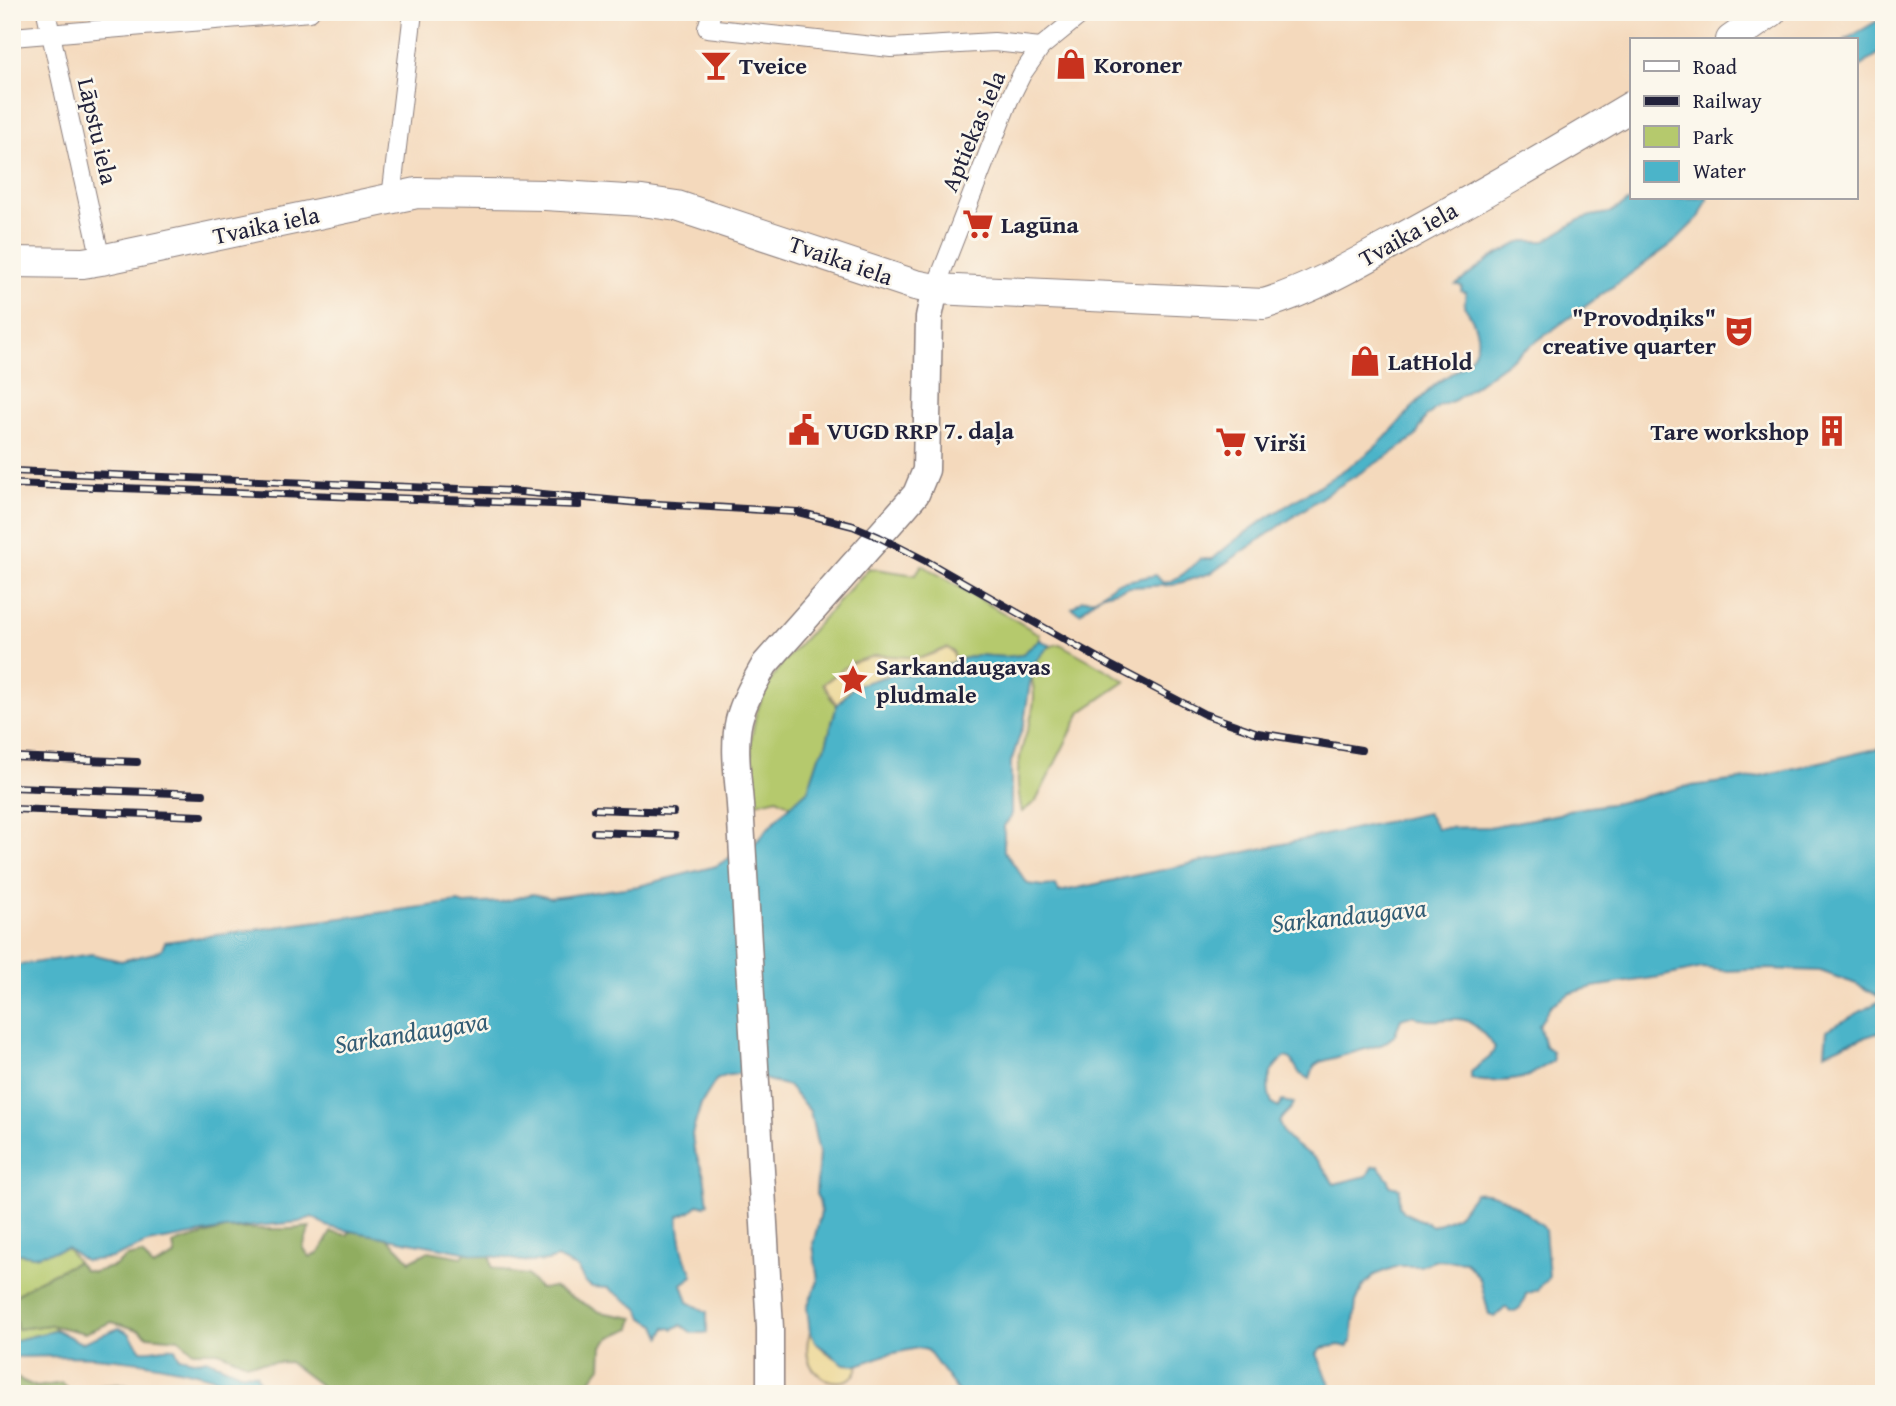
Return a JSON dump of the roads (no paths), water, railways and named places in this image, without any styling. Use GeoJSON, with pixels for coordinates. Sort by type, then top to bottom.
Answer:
{"type":"FeatureCollection","features":[{"type":"Feature","properties":{"kind":"main road"},"geometry":{"type":"LineString","coordinates":[[1734,38],[1771,12]]}},
{"type":"Feature","properties":{"kind":"main road","name":"Tvaika iela"},"geometry":{"type":"LineString","coordinates":[[12,262],[83,263],[391,198],[438,192],[545,195],[677,205],[915,285],[935,289],[1264,304],[1306,288],[1364,259],[1630,107]]}},
{"type":"Feature","properties":{"kind":"street","name":"Lāpstu iela"},"geometry":{"type":"LineString","coordinates":[[46,12],[101,260]]}},
{"type":"Feature","properties":{"kind":"street"},"geometry":{"type":"LineString","coordinates":[[12,37],[310,12]]}},
{"type":"Feature","properties":{"kind":"street"},"geometry":{"type":"LineString","coordinates":[[391,198],[413,12]]}},
{"type":"Feature","properties":{"kind":"street","name":"Aptiekas iela"},"geometry":{"type":"LineString","coordinates":[[935,289],[1009,100],[1022,74],[1041,47],[1082,13]]}},
{"type":"Feature","properties":{"kind":"street"},"geometry":{"type":"LineString","coordinates":[[710,20],[891,48],[994,42],[1041,47]]}},
{"type":"Feature","properties":{"kind":"street"},"geometry":{"type":"LineString","coordinates":[[769,1394],[770,1328],[740,804],[738,723],[758,676],[777,649],[903,509],[922,482],[928,450],[929,317],[935,289]]}},
{"type":"Feature","properties":{"kind":"water"},"geometry":{"type":"Polygon","coordinates":[[[1884,17],[1884,50],[1857,68],[1857,38],[1848,38],[1884,17]]]}},
{"type":"Feature","properties":{"kind":"water"},"geometry":{"type":"Polygon","coordinates":[[[1632,200],[1707,200],[1700,216],[1672,244],[1455,400],[1439,406],[1425,418],[1416,436],[1394,452],[1331,491],[1211,573],[1173,585],[1130,587],[1100,595],[1080,613],[1072,608],[1082,600],[1094,599],[1116,583],[1156,575],[1163,583],[1174,580],[1200,559],[1213,559],[1267,518],[1363,457],[1435,385],[1463,365],[1475,350],[1477,333],[1464,306],[1466,293],[1461,291],[1462,286],[1456,285],[1491,258],[1523,241],[1545,241],[1579,220],[1609,213],[1632,200]]]}},
{"type":"Feature","properties":{"kind":"water","name":"Sarkandaugava"},"geometry":{"type":"Polygon","coordinates":[[[1040,640],[1050,645],[1032,669],[1024,723],[1011,762],[1011,817],[1004,826],[1004,851],[1028,884],[1056,885],[1059,892],[1427,813],[1437,828],[1489,827],[1568,810],[1617,803],[1683,787],[1747,779],[1884,747],[1884,1031],[1825,1053],[1827,1030],[1883,999],[1856,984],[1820,971],[1727,971],[1702,968],[1571,993],[1551,1005],[1539,1025],[1545,1046],[1552,1051],[1553,1061],[1528,1076],[1516,1079],[1491,1081],[1471,1078],[1471,1072],[1490,1057],[1495,1047],[1473,1024],[1458,1019],[1425,1020],[1413,1015],[1401,1019],[1394,1036],[1383,1044],[1320,1062],[1314,1066],[1310,1079],[1300,1074],[1291,1059],[1285,1057],[1271,1072],[1268,1085],[1273,1105],[1279,1108],[1282,1101],[1294,1103],[1279,1123],[1286,1137],[1318,1161],[1334,1184],[1367,1176],[1372,1167],[1378,1166],[1389,1180],[1390,1186],[1400,1188],[1399,1206],[1403,1212],[1433,1226],[1458,1214],[1475,1193],[1484,1193],[1510,1202],[1541,1224],[1545,1230],[1549,1276],[1546,1282],[1538,1290],[1526,1294],[1519,1309],[1510,1312],[1506,1307],[1495,1317],[1489,1315],[1480,1279],[1466,1262],[1437,1260],[1420,1266],[1398,1266],[1374,1275],[1363,1286],[1356,1302],[1352,1340],[1347,1347],[1340,1345],[1322,1348],[1317,1354],[1336,1394],[960,1394],[927,1350],[918,1348],[885,1355],[858,1365],[844,1364],[816,1343],[810,1332],[807,1307],[818,1281],[813,1244],[821,1212],[816,1194],[819,1153],[810,1111],[788,1086],[743,1073],[716,1080],[701,1104],[692,1134],[694,1149],[704,1175],[708,1203],[705,1206],[699,1204],[679,1216],[683,1252],[693,1276],[682,1284],[688,1302],[707,1312],[707,1333],[692,1333],[681,1325],[673,1329],[666,1327],[661,1337],[656,1325],[643,1318],[639,1309],[608,1288],[592,1287],[585,1282],[577,1268],[557,1258],[530,1262],[485,1256],[329,1227],[312,1217],[300,1222],[225,1229],[148,1243],[112,1258],[85,1261],[67,1248],[34,1256],[12,1253],[12,966],[92,954],[121,961],[154,953],[162,949],[165,942],[458,902],[501,902],[532,894],[551,898],[639,886],[716,866],[757,841],[778,817],[808,790],[819,756],[825,748],[837,705],[854,686],[893,674],[927,675],[955,661],[977,655],[1021,655],[1040,640]]]}},
{"type":"Feature","properties":{"kind":"water"},"geometry":{"type":"Polygon","coordinates":[[[119,1328],[129,1333],[141,1350],[175,1348],[179,1357],[198,1361],[207,1359],[240,1373],[256,1374],[261,1386],[259,1393],[198,1374],[136,1362],[84,1356],[12,1357],[12,1341],[57,1330],[81,1343],[119,1328]]]}},
{"type":"Feature","properties":{"kind":"railway"},"geometry":{"type":"LineString","coordinates":[[12,471],[510,491],[640,503],[798,512],[853,526],[879,537],[1204,714],[1258,733],[1361,750]]}},
{"type":"Feature","properties":{"kind":"railway"},"geometry":{"type":"LineString","coordinates":[[12,484],[579,505]]}},
{"type":"Feature","properties":{"kind":"railway"},"geometry":{"type":"LineString","coordinates":[[12,757],[137,762]]}},
{"type":"Feature","properties":{"kind":"railway"},"geometry":{"type":"LineString","coordinates":[[12,787],[203,794]]}},
{"type":"Feature","properties":{"kind":"railway"},"geometry":{"type":"LineString","coordinates":[[12,809],[202,816]]}},
{"type":"Feature","properties":{"kind":"railway"},"geometry":{"type":"LineString","coordinates":[[595,809],[673,812]]}},
{"type":"Feature","properties":{"kind":"railway"},"geometry":{"type":"LineString","coordinates":[[594,832],[675,835]]}},
{"type":"Feature","properties":{"kind":"place","name":"Koroner"},"geometry":{"type":"Point","coordinates":[1071,64]}},
{"type":"Feature","properties":{"kind":"place","name":"Tveice"},"geometry":{"type":"Point","coordinates":[716,65]}},
{"type":"Feature","properties":{"kind":"place","name":"Lagūna"},"geometry":{"type":"Point","coordinates":[978,224]}},
{"type":"Feature","properties":{"kind":"place","name":"\"Provodņiks\" creative quarter"},"geometry":{"type":"Point","coordinates":[1739,331]}},
{"type":"Feature","properties":{"kind":"place","name":"LatHold"},"geometry":{"type":"Point","coordinates":[1365,361]}},
{"type":"Feature","properties":{"kind":"place","name":"VUGD RRP 7. daļa"},"geometry":{"type":"Point","coordinates":[804,430]}},
{"type":"Feature","properties":{"kind":"place","name":"Tare workshop"},"geometry":{"type":"Point","coordinates":[1832,431]}},
{"type":"Feature","properties":{"kind":"place","name":"Virši"},"geometry":{"type":"Point","coordinates":[1231,442]}},
{"type":"Feature","properties":{"kind":"place","name":"Sarkandaugavas pludmale"},"geometry":{"type":"Point","coordinates":[853,680]}}]}
